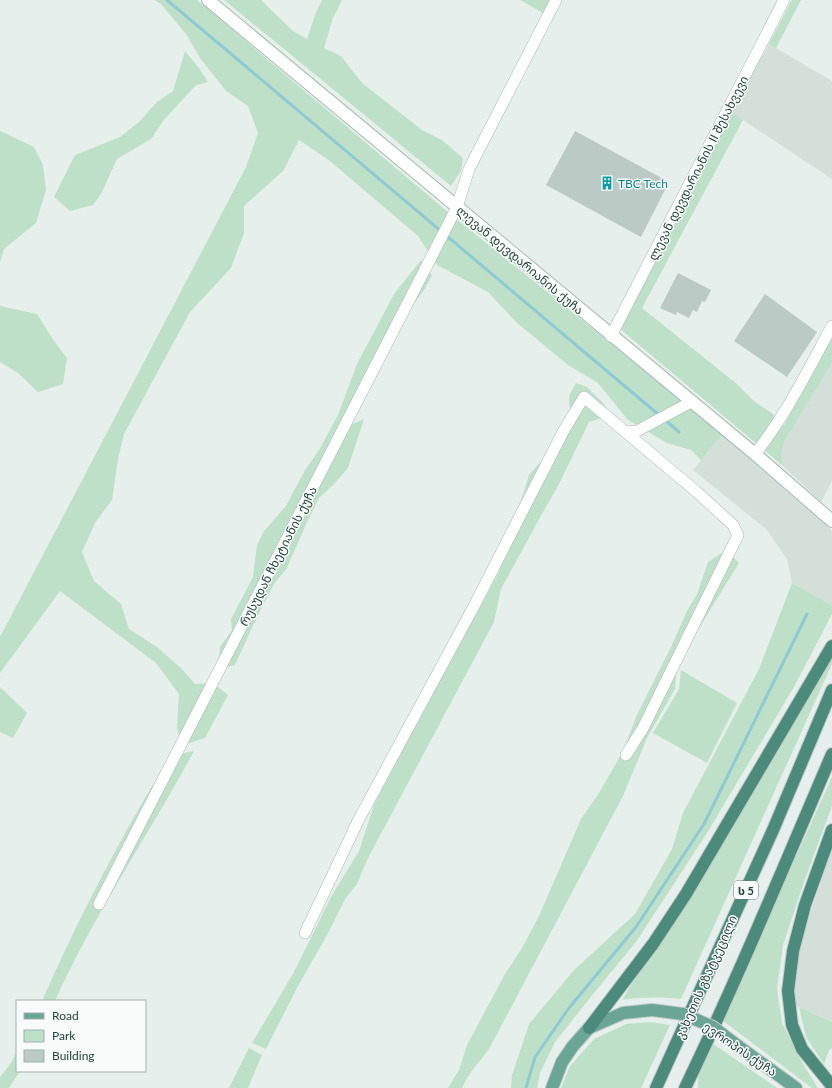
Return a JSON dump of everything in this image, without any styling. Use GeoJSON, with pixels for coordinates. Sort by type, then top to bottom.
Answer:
{"type":"FeatureCollection","features":[{"type":"Feature","properties":{"kind":"highway"},"geometry":{"type":"LineString","coordinates":[[589,1028],[653,944],[686,894],[832,646]]}},
{"type":"Feature","properties":{"kind":"highway","name":"კახეთის გზატკეცილი"},"geometry":{"type":"LineString","coordinates":[[656,1088],[773,830],[832,690]]}},
{"type":"Feature","properties":{"kind":"highway","name":"ს 5"},"geometry":{"type":"LineString","coordinates":[[685,1088],[768,905],[832,754]]}},
{"type":"Feature","properties":{"kind":"highway"},"geometry":{"type":"LineString","coordinates":[[832,830],[805,905],[793,951],[788,991],[792,1025],[802,1049],[832,1086]]}},
{"type":"Feature","properties":{"kind":"main road","name":"ლევან დევდარიანის ქუჩა"},"geometry":{"type":"LineString","coordinates":[[208,0],[755,454],[832,521]]}},
{"type":"Feature","properties":{"kind":"main road","name":"ევროპის ქუჩა"},"geometry":{"type":"LineString","coordinates":[[552,1088],[562,1062],[573,1046],[589,1028],[623,1013],[652,1010],[683,1014],[713,1027],[796,1088]]}},
{"type":"Feature","properties":{"kind":"street","name":"რუსუდან ჩხეტიანის ქუჩა"},"geometry":{"type":"LineString","coordinates":[[99,904],[457,207],[469,169],[556,0]]}},
{"type":"Feature","properties":{"kind":"street","name":"ლევან დევდარიანის II შესახვევი"},"geometry":{"type":"LineString","coordinates":[[611,336],[784,0]]}},
{"type":"Feature","properties":{"kind":"street"},"geometry":{"type":"LineString","coordinates":[[755,454],[771,435],[832,326]]}},
{"type":"Feature","properties":{"kind":"street"},"geometry":{"type":"LineString","coordinates":[[305,933],[359,819],[474,606],[564,430],[584,397],[698,493],[733,525],[738,534],[642,728],[626,755]]}},
{"type":"Feature","properties":{"kind":"street"},"geometry":{"type":"LineString","coordinates":[[626,432],[637,431],[691,402]]}},
{"type":"Feature","properties":{"kind":"shaded area"},"geometry":{"type":"Polygon","coordinates":[[[769,44],[832,81],[832,179],[731,112],[769,44]]]}},
{"type":"Feature","properties":{"kind":"shaded area"},"geometry":{"type":"Polygon","coordinates":[[[832,363],[832,481],[821,502],[783,466],[781,454],[785,440],[790,431],[832,363]]]}},
{"type":"Feature","properties":{"kind":"shaded area"},"geometry":{"type":"Polygon","coordinates":[[[723,434],[825,523],[832,531],[832,605],[792,583],[787,559],[766,529],[693,470],[723,434]]]}},
{"type":"Feature","properties":{"kind":"shaded area"},"geometry":{"type":"Polygon","coordinates":[[[832,848],[832,1022],[799,1007],[795,1007],[794,992],[799,948],[832,848]]]}},
{"type":"Feature","properties":{"kind":"green space"},"geometry":{"type":"Polygon","coordinates":[[[155,0],[197,0],[449,213],[723,434],[701,460],[691,450],[667,443],[628,420],[598,383],[568,365],[516,322],[488,292],[437,265],[418,236],[330,161],[299,140],[283,171],[244,206],[244,233],[231,268],[190,312],[124,434],[118,459],[112,500],[95,523],[82,552],[94,581],[121,604],[129,629],[157,647],[182,669],[195,684],[213,683],[228,695],[205,738],[181,746],[177,727],[179,694],[156,663],[60,591],[0,673],[0,637],[246,167],[258,133],[248,106],[226,91],[200,58],[186,34],[161,4],[155,0]]]}},
{"type":"Feature","properties":{"kind":"green space"},"geometry":{"type":"Polygon","coordinates":[[[224,0],[261,0],[293,31],[307,39],[316,12],[322,0],[342,0],[333,18],[324,48],[341,56],[362,83],[422,130],[442,140],[463,158],[461,171],[451,186],[224,0]]]}},
{"type":"Feature","properties":{"kind":"green space"},"geometry":{"type":"Polygon","coordinates":[[[520,0],[550,0],[543,13],[520,0]]]}},
{"type":"Feature","properties":{"kind":"green space"},"geometry":{"type":"Polygon","coordinates":[[[792,0],[801,0],[776,48],[769,44],[792,0]]]}},
{"type":"Feature","properties":{"kind":"green space"},"geometry":{"type":"Polygon","coordinates":[[[185,51],[208,82],[196,85],[163,121],[151,139],[117,159],[101,194],[93,205],[70,211],[54,197],[75,155],[120,137],[139,122],[157,102],[173,91],[185,51]]]}},
{"type":"Feature","properties":{"kind":"green space"},"geometry":{"type":"Polygon","coordinates":[[[731,112],[743,120],[642,308],[737,384],[755,402],[773,414],[784,425],[832,337],[832,363],[785,440],[781,454],[783,466],[619,328],[731,112]]]}},
{"type":"Feature","properties":{"kind":"green space"},"geometry":{"type":"Polygon","coordinates":[[[0,131],[34,147],[43,165],[46,190],[36,223],[4,249],[0,262],[0,131]]]}},
{"type":"Feature","properties":{"kind":"green space"},"geometry":{"type":"Polygon","coordinates":[[[421,260],[432,276],[422,293],[402,319],[350,425],[364,419],[348,468],[319,498],[287,568],[274,584],[235,665],[218,669],[220,647],[232,630],[231,619],[253,577],[257,545],[264,531],[286,506],[305,470],[319,450],[338,415],[357,364],[394,294],[421,260]]]}},
{"type":"Feature","properties":{"kind":"green space"},"geometry":{"type":"Polygon","coordinates":[[[0,306],[37,314],[67,358],[63,384],[38,392],[18,373],[0,362],[0,306]]]}},
{"type":"Feature","properties":{"kind":"green space"},"geometry":{"type":"Polygon","coordinates":[[[576,383],[587,387],[612,415],[589,422],[558,486],[501,589],[494,622],[368,858],[357,884],[345,899],[266,1049],[252,1043],[294,972],[332,895],[359,851],[374,805],[429,692],[474,618],[499,572],[529,475],[546,456],[570,410],[569,396],[576,383]]]}},
{"type":"Feature","properties":{"kind":"green space"},"geometry":{"type":"Polygon","coordinates":[[[726,550],[739,563],[677,666],[675,689],[647,738],[623,796],[489,1049],[468,1076],[462,1088],[448,1088],[459,1070],[467,1045],[505,974],[522,948],[539,916],[581,819],[599,793],[623,751],[636,717],[687,611],[697,594],[708,562],[726,550]]]}},
{"type":"Feature","properties":{"kind":"green space"},"geometry":{"type":"Polygon","coordinates":[[[792,583],[832,605],[832,614],[794,687],[707,833],[636,942],[555,1042],[540,1073],[537,1088],[511,1088],[512,1075],[529,1024],[574,970],[635,914],[672,849],[683,813],[759,669],[792,583]]]}},
{"type":"Feature","properties":{"kind":"green space"},"geometry":{"type":"Polygon","coordinates":[[[832,650],[832,664],[681,999],[637,998],[622,1000],[832,650]]]}},
{"type":"Feature","properties":{"kind":"green space"},"geometry":{"type":"Polygon","coordinates":[[[681,670],[737,703],[707,763],[653,733],[679,689],[681,670]]]}},
{"type":"Feature","properties":{"kind":"green space"},"geometry":{"type":"Polygon","coordinates":[[[0,687],[27,713],[13,738],[0,732],[0,687]]]}},
{"type":"Feature","properties":{"kind":"green space"},"geometry":{"type":"Polygon","coordinates":[[[194,751],[104,906],[70,969],[55,1000],[42,1000],[77,925],[102,876],[145,797],[170,756],[194,751]]]}},
{"type":"Feature","properties":{"kind":"green space"},"geometry":{"type":"Polygon","coordinates":[[[832,777],[832,806],[783,945],[777,989],[782,1023],[803,1064],[818,1088],[812,1088],[722,1020],[832,777]]]}},
{"type":"Feature","properties":{"kind":"green space"},"geometry":{"type":"Polygon","coordinates":[[[799,1007],[832,1022],[832,1048],[829,1050],[824,1064],[806,1037],[799,1007]]]}},
{"type":"Feature","properties":{"kind":"green space"},"geometry":{"type":"Polygon","coordinates":[[[651,1022],[670,1025],[641,1088],[561,1088],[570,1066],[594,1039],[626,1024],[651,1022]]]}},
{"type":"Feature","properties":{"kind":"green space"},"geometry":{"type":"Polygon","coordinates":[[[712,1043],[777,1088],[698,1088],[698,1074],[712,1043]]]}},
{"type":"Feature","properties":{"kind":"green space"},"geometry":{"type":"Polygon","coordinates":[[[249,1048],[262,1055],[248,1088],[229,1088],[249,1048]]]}},
{"type":"Feature","properties":{"kind":"green space"},"geometry":{"type":"Polygon","coordinates":[[[16,1053],[16,1072],[19,1072],[9,1088],[0,1088],[0,1077],[11,1063],[16,1053]]]}},
{"type":"Feature","properties":{"kind":"building","name":"TBC Tech"},"geometry":{"type":"Polygon","coordinates":[[[575,131],[669,182],[641,237],[546,185],[575,131]]]}},
{"type":"Feature","properties":{"kind":"building"},"geometry":{"type":"Polygon","coordinates":[[[678,273],[711,290],[705,302],[702,301],[697,312],[693,310],[689,318],[677,312],[676,315],[660,308],[678,273]]]}},
{"type":"Feature","properties":{"kind":"building"},"geometry":{"type":"Polygon","coordinates":[[[765,294],[817,332],[787,377],[734,341],[765,294]]]}},
{"type":"Feature","properties":{"kind":"waterway"},"geometry":{"type":"LineString","coordinates":[[167,0],[659,415]]}},
{"type":"Feature","properties":{"kind":"waterway"},"geometry":{"type":"LineString","coordinates":[[664,419],[679,432]]}},
{"type":"Feature","properties":{"kind":"waterway"},"geometry":{"type":"LineString","coordinates":[[526,1088],[535,1057],[569,1008],[636,927],[704,824],[807,614]]}},
{"type":"Feature","properties":{"kind":"place","name":"TBC Tech"},"geometry":{"type":"Point","coordinates":[607,183]}}]}
